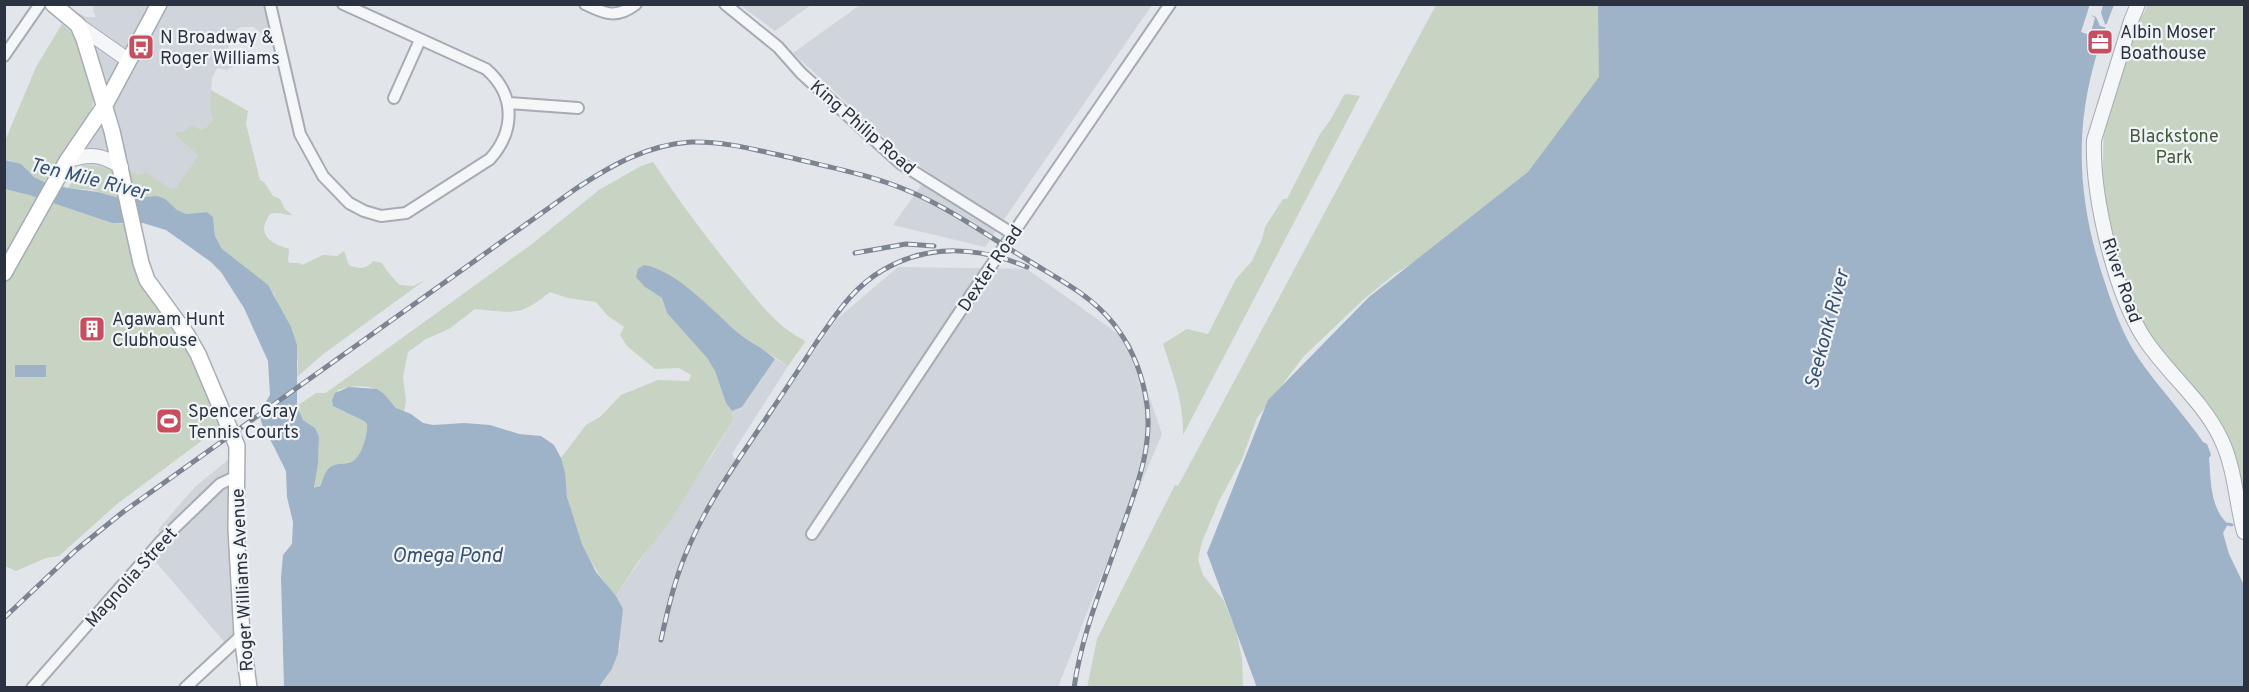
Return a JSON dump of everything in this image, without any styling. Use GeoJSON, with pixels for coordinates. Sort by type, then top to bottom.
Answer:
{"type":"FeatureCollection","features":[{"type":"Feature","properties":{"kind":"main road"},"geometry":{"type":"LineString","coordinates":[[52,4],[78,26]]}},
{"type":"Feature","properties":{"kind":"main road"},"geometry":{"type":"LineString","coordinates":[[4,273],[67,161],[105,105],[159,4]]}},
{"type":"Feature","properties":{"kind":"main road","name":"Roger Williams Avenue"},"geometry":{"type":"LineString","coordinates":[[78,26],[105,105],[128,197],[141,263],[147,280],[198,354],[237,446],[236,529],[242,635],[249,687]]}},
{"type":"Feature","properties":{"kind":"street"},"geometry":{"type":"LineString","coordinates":[[4,56],[40,4]]}},
{"type":"Feature","properties":{"kind":"street"},"geometry":{"type":"LineString","coordinates":[[270,4],[300,134],[306,149],[323,176],[350,202],[364,211],[381,216],[406,213],[490,159],[499,149],[504,136],[509,103],[494,76],[486,69],[343,4]]}},
{"type":"Feature","properties":{"kind":"street"},"geometry":{"type":"LineString","coordinates":[[585,4],[601,12],[618,14],[636,4]]}},
{"type":"Feature","properties":{"kind":"street","name":"King Philip Road"},"geometry":{"type":"LineString","coordinates":[[725,4],[774,43],[801,73],[900,163],[1013,234]]}},
{"type":"Feature","properties":{"kind":"street","name":"Dexter Road"},"geometry":{"type":"LineString","coordinates":[[812,534],[1170,4]]}},
{"type":"Feature","properties":{"kind":"street","name":"River Road"},"geometry":{"type":"LineString","coordinates":[[2138,4],[2094,140],[2099,202],[2127,304],[2136,324],[2154,352],[2201,405],[2221,439],[2244,532]]}},
{"type":"Feature","properties":{"kind":"street"},"geometry":{"type":"LineString","coordinates":[[78,26],[128,60]]}},
{"type":"Feature","properties":{"kind":"street"},"geometry":{"type":"LineString","coordinates":[[394,98],[420,40]]}},
{"type":"Feature","properties":{"kind":"street"},"geometry":{"type":"LineString","coordinates":[[509,103],[578,108]]}},
{"type":"Feature","properties":{"kind":"street"},"geometry":{"type":"LineString","coordinates":[[67,161],[94,155],[108,158],[121,167]]}},
{"type":"Feature","properties":{"kind":"street","name":"Magnolia Street"},"geometry":{"type":"LineString","coordinates":[[32,687],[161,541],[220,484],[237,476]]}},
{"type":"Feature","properties":{"kind":"street"},"geometry":{"type":"LineString","coordinates":[[185,687],[242,635]]}},
{"type":"Feature","properties":{"kind":"shaded area"},"geometry":{"type":"Polygon","coordinates":[[[272,4],[277,23],[268,33],[263,35],[254,27],[242,27],[231,36],[228,50],[233,67],[226,70],[217,68],[212,78],[210,108],[213,120],[205,128],[173,133],[199,157],[176,187],[171,190],[147,174],[123,173],[121,169],[82,165],[99,109],[70,14],[73,10],[86,17],[96,17],[93,11],[94,5],[272,4]]]}},
{"type":"Feature","properties":{"kind":"shaded area"},"geometry":{"type":"Polygon","coordinates":[[[740,5],[811,5],[775,31],[740,5]]]}},
{"type":"Feature","properties":{"kind":"shaded area"},"geometry":{"type":"Polygon","coordinates":[[[860,5],[1152,5],[985,247],[893,225],[930,173],[901,153],[793,53],[860,5]]]}},
{"type":"Feature","properties":{"kind":"shaded area"},"geometry":{"type":"Polygon","coordinates":[[[898,267],[1027,269],[1131,343],[1162,434],[1101,577],[1058,687],[599,688],[612,669],[620,646],[620,619],[623,609],[616,596],[713,454],[733,420],[732,411],[742,407],[775,359],[788,366],[732,454],[736,461],[837,319],[898,267]]]}},
{"type":"Feature","properties":{"kind":"shaded area"},"geometry":{"type":"Polygon","coordinates":[[[239,451],[241,631],[226,644],[150,555],[164,539],[158,530],[173,512],[196,486],[239,451]]]}},
{"type":"Feature","properties":{"kind":"green space"},"geometry":{"type":"Polygon","coordinates":[[[1436,5],[1660,5],[1602,129],[1421,258],[1395,274],[1364,299],[1304,356],[1257,418],[1242,459],[1219,501],[1202,542],[1198,559],[1203,575],[1224,601],[1236,631],[1242,658],[1243,687],[1087,688],[1097,639],[1175,485],[1178,486],[1436,5]]]}},
{"type":"Feature","properties":{"kind":"green space","name":"Blackstone Park"},"geometry":{"type":"Polygon","coordinates":[[[2148,5],[2244,5],[2244,510],[2228,439],[2206,402],[2154,342],[2132,303],[2108,216],[2102,185],[2104,129],[2137,25],[2148,5]]]}},
{"type":"Feature","properties":{"kind":"green space"},"geometry":{"type":"Polygon","coordinates":[[[62,24],[72,33],[78,43],[95,97],[91,110],[44,182],[16,163],[5,160],[5,141],[36,67],[62,24]]]}},
{"type":"Feature","properties":{"kind":"green space"},"geometry":{"type":"Polygon","coordinates":[[[211,90],[248,111],[246,124],[260,180],[264,182],[273,196],[280,199],[285,209],[292,215],[270,214],[264,227],[265,232],[271,241],[289,249],[288,261],[290,263],[302,265],[323,255],[337,256],[344,251],[349,265],[352,266],[365,267],[373,261],[382,263],[400,285],[413,286],[425,280],[322,355],[297,377],[298,361],[274,294],[222,249],[215,236],[213,217],[207,212],[186,214],[140,197],[123,199],[92,190],[68,188],[82,165],[121,169],[123,173],[129,170],[137,174],[147,173],[171,189],[176,187],[198,157],[173,133],[185,131],[191,126],[199,129],[205,128],[213,120],[210,109],[211,90]]]}},
{"type":"Feature","properties":{"kind":"green space"},"geometry":{"type":"Polygon","coordinates":[[[1344,95],[1360,96],[1183,435],[1180,400],[1163,344],[1187,329],[1208,334],[1236,279],[1252,261],[1265,227],[1283,199],[1287,199],[1320,134],[1344,95]]]}},
{"type":"Feature","properties":{"kind":"green space"},"geometry":{"type":"Polygon","coordinates":[[[653,162],[703,232],[758,301],[784,327],[805,342],[788,366],[738,333],[707,305],[645,287],[662,298],[667,313],[707,358],[715,371],[726,403],[732,411],[733,420],[668,524],[638,562],[616,596],[592,563],[575,527],[561,458],[586,425],[600,417],[621,395],[658,380],[689,381],[691,375],[679,368],[655,369],[627,346],[620,335],[624,327],[608,316],[596,302],[568,298],[550,292],[522,310],[507,312],[475,309],[449,329],[426,339],[408,352],[403,377],[406,401],[404,412],[373,388],[358,386],[338,390],[332,400],[333,406],[367,424],[365,440],[355,460],[330,467],[319,486],[314,489],[319,436],[315,428],[303,420],[297,406],[316,393],[325,393],[330,390],[532,244],[599,190],[641,166],[653,162]]]}},
{"type":"Feature","properties":{"kind":"green space"},"geometry":{"type":"Polygon","coordinates":[[[5,189],[112,223],[134,224],[143,262],[229,421],[117,504],[59,556],[46,558],[16,571],[5,566],[5,189]]]}},
{"type":"Feature","properties":{"kind":"water","name":"Seekonk River"},"geometry":{"type":"Polygon","coordinates":[[[1598,5],[2114,5],[2091,75],[2085,108],[2082,175],[2086,209],[2093,244],[2104,280],[2128,341],[2155,380],[2203,442],[2207,444],[2211,455],[2209,458],[2210,476],[2215,502],[2222,518],[2228,524],[2223,533],[2229,554],[2244,585],[2244,687],[1255,687],[1207,553],[1268,400],[1369,297],[1528,172],[1599,77],[1598,5]]]}},
{"type":"Feature","properties":{"kind":"water","name":"Omega Pond"},"geometry":{"type":"Polygon","coordinates":[[[5,160],[21,164],[34,177],[44,182],[123,199],[157,196],[186,214],[207,212],[213,217],[215,236],[222,249],[268,285],[291,327],[297,345],[297,406],[303,420],[315,428],[319,436],[314,488],[320,486],[330,467],[355,460],[363,446],[367,424],[333,406],[332,400],[335,393],[349,387],[377,389],[396,408],[411,414],[423,423],[490,425],[519,434],[541,436],[554,445],[561,458],[567,497],[582,544],[596,572],[616,596],[623,609],[618,653],[612,669],[599,687],[284,687],[281,577],[283,555],[292,544],[293,522],[287,497],[286,471],[261,421],[260,412],[270,395],[268,361],[244,308],[221,272],[211,262],[166,230],[143,223],[112,223],[5,189],[5,160]]]}},
{"type":"Feature","properties":{"kind":"water"},"geometry":{"type":"Polygon","coordinates":[[[644,265],[669,274],[705,302],[737,332],[775,359],[742,407],[732,411],[726,403],[715,371],[707,358],[667,313],[662,298],[645,287],[636,277],[638,269],[644,265]]]}},
{"type":"Feature","properties":{"kind":"water"},"geometry":{"type":"Polygon","coordinates":[[[15,365],[46,365],[46,377],[15,377],[15,365]]]}},
{"type":"Feature","properties":{"kind":"pier"},"geometry":{"type":"Polygon","coordinates":[[[2090,4],[2103,5],[2101,13],[2105,24],[2109,25],[2108,28],[2100,26],[2096,17],[2091,15],[2095,18],[2090,35],[2081,32],[2090,4]]]}},
{"type":"Feature","properties":{"kind":"waterway"},"geometry":{"type":"LineString","coordinates":[[2228,524],[2232,525]]}},
{"type":"Feature","properties":{"kind":"railway"},"geometry":{"type":"LineString","coordinates":[[4,618],[76,550],[123,512],[574,190],[615,165],[644,152],[675,144],[703,142],[740,146],[835,168],[911,192],[955,215],[1072,287],[1094,303],[1119,331],[1133,356],[1143,384],[1148,410],[1147,443],[1135,491],[1095,604],[1074,688]]}},
{"type":"Feature","properties":{"kind":"railway"},"geometry":{"type":"LineString","coordinates":[[855,253],[906,244],[934,246]]}},
{"type":"Feature","properties":{"kind":"railway"},"geometry":{"type":"LineString","coordinates":[[661,640],[681,567],[707,509],[816,343],[853,294],[872,277],[900,261],[936,252],[973,252],[991,255],[1027,267]]}},
{"type":"Feature","properties":{"kind":"place","name":"Albin Moser Boathouse"},"geometry":{"type":"Point","coordinates":[2100,42]}},
{"type":"Feature","properties":{"kind":"place","name":"N Broadway & Roger Williams"},"geometry":{"type":"Point","coordinates":[141,47]}},
{"type":"Feature","properties":{"kind":"place","name":"Agawam Hunt Clubhouse"},"geometry":{"type":"Point","coordinates":[92,329]}},
{"type":"Feature","properties":{"kind":"place","name":"Spencer Gray Tennis Courts"},"geometry":{"type":"Point","coordinates":[169,421]}},
{"type":"Feature","properties":{"kind":"water label","name":"Ten Mile River"},"geometry":{"type":"Point","coordinates":[89,178]}}]}
